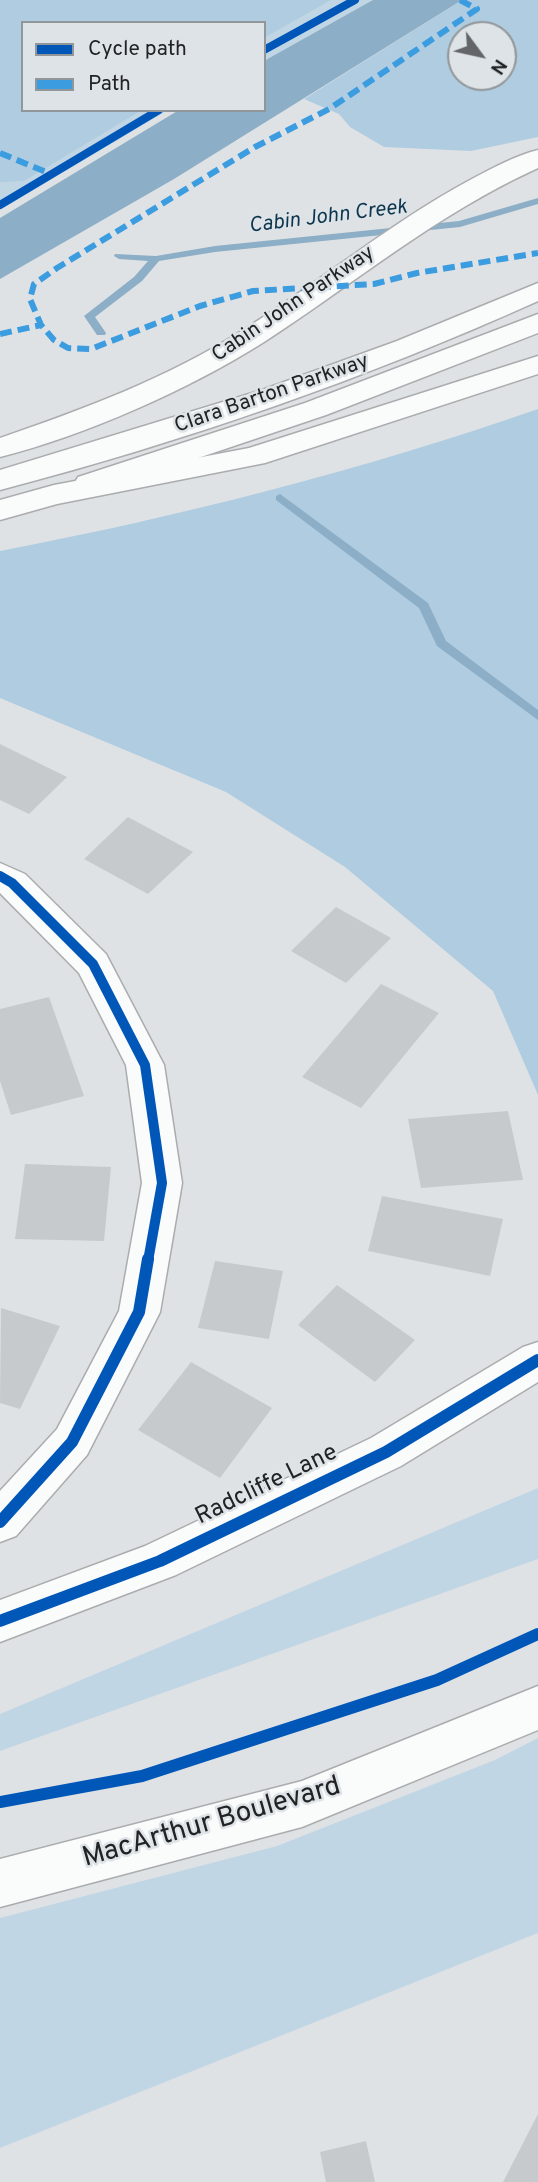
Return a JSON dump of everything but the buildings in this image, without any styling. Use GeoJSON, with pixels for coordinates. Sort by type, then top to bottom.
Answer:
{"type":"FeatureCollection","features":[{"type":"Feature","properties":{"kind":"main road","name":"Cabin John Parkway"},"geometry":{"type":"LineString","coordinates":[[0,448],[55,429],[189,372],[281,319],[439,208],[479,184],[538,158]]}},
{"type":"Feature","properties":{"kind":"main road","name":"Clara Barton Parkway"},"geometry":{"type":"LineString","coordinates":[[0,481],[174,430],[284,393],[396,352],[538,291]]}},
{"type":"Feature","properties":{"kind":"main road","name":"Clara Barton Parkway"},"geometry":{"type":"LineString","coordinates":[[0,510],[296,418],[383,387],[538,323]]}},
{"type":"Feature","properties":{"kind":"main road"},"geometry":{"type":"LineString","coordinates":[[54,495],[254,456],[538,365]]}},
{"type":"Feature","properties":{"kind":"main road"},"geometry":{"type":"LineString","coordinates":[[0,876],[12,883],[93,964],[145,1065],[162,1183],[139,1312],[72,1442],[0,1522]]}},
{"type":"Feature","properties":{"kind":"main road","name":"Radcliffe Lane"},"geometry":{"type":"LineString","coordinates":[[0,1621],[160,1561],[374,1458],[538,1360]]}},
{"type":"Feature","properties":{"kind":"main road","name":"MacArthur Boulevard"},"geometry":{"type":"LineString","coordinates":[[0,1883],[302,1804],[538,1708]]}},
{"type":"Feature","properties":{"kind":"shaded area"},"geometry":{"type":"Polygon","coordinates":[[[0,0],[389,0],[266,60],[266,21],[21,21],[21,112],[165,112],[0,210],[0,0]]]}},
{"type":"Feature","properties":{"kind":"shaded area"},"geometry":{"type":"Polygon","coordinates":[[[0,0],[331,0],[266,37],[266,21],[21,21],[21,112],[139,112],[24,181],[0,182],[0,0]]]}},
{"type":"Feature","properties":{"kind":"shaded area"},"geometry":{"type":"Polygon","coordinates":[[[373,0],[462,0],[174,179],[0,279],[0,218],[176,112],[266,112],[266,60],[373,0]]]}},
{"type":"Feature","properties":{"kind":"shaded area"},"geometry":{"type":"Polygon","coordinates":[[[462,0],[538,0],[538,137],[471,151],[384,147],[350,127],[339,114],[304,99],[462,0]]]}},
{"type":"Feature","properties":{"kind":"shaded area"},"geometry":{"type":"Polygon","coordinates":[[[538,409],[538,1095],[493,991],[345,867],[226,792],[0,698],[0,551],[136,523],[272,490],[406,452],[538,409]]]}},
{"type":"Feature","properties":{"kind":"shaded area"},"geometry":{"type":"Polygon","coordinates":[[[538,1488],[538,1559],[0,1751],[0,1714],[538,1488]]]}},
{"type":"Feature","properties":{"kind":"shaded area"},"geometry":{"type":"Polygon","coordinates":[[[538,1738],[538,1933],[0,2148],[0,1918],[277,1846],[495,1760],[538,1738]]]}},
{"type":"Feature","properties":{"kind":"waterway","name":"Cabin John Creek"},"geometry":{"type":"LineString","coordinates":[[156,259],[215,249],[460,224],[538,201]]}},
{"type":"Feature","properties":{"kind":"waterway","name":"Cabin John Creek"},"geometry":{"type":"LineString","coordinates":[[119,256],[156,259]]}},
{"type":"Feature","properties":{"kind":"waterway"},"geometry":{"type":"LineString","coordinates":[[101,333],[89,316],[138,279],[156,259]]}},
{"type":"Feature","properties":{"kind":"waterway"},"geometry":{"type":"LineString","coordinates":[[280,498],[424,606],[441,643],[538,716]]}},
{"type":"Feature","properties":{"kind":"marked path"},"geometry":{"type":"LineString","coordinates":[[460,0],[477,9],[329,109],[255,147],[57,268],[34,284],[30,299],[41,325],[54,340],[68,348],[91,349],[200,306],[253,291],[374,284],[417,273],[538,253]]}},
{"type":"Feature","properties":{"kind":"marked path"},"geometry":{"type":"LineString","coordinates":[[0,153],[51,174]]}},
{"type":"Feature","properties":{"kind":"marked path"},"geometry":{"type":"LineString","coordinates":[[0,334],[41,325]]}},
{"type":"Feature","properties":{"kind":"cycle path"},"geometry":{"type":"LineString","coordinates":[[266,49],[355,0]]}},
{"type":"Feature","properties":{"kind":"cycle path"},"geometry":{"type":"LineString","coordinates":[[0,205],[156,112]]}},
{"type":"Feature","properties":{"kind":"cycle path"},"geometry":{"type":"LineString","coordinates":[[0,876],[12,883],[93,964],[145,1065],[162,1183],[139,1312],[72,1442],[0,1522]]}},
{"type":"Feature","properties":{"kind":"cycle path"},"geometry":{"type":"LineString","coordinates":[[0,1621],[160,1561],[386,1452],[538,1360]]}},
{"type":"Feature","properties":{"kind":"cycle path"},"geometry":{"type":"LineString","coordinates":[[0,1802],[142,1776],[437,1680],[538,1634]]}}]}
